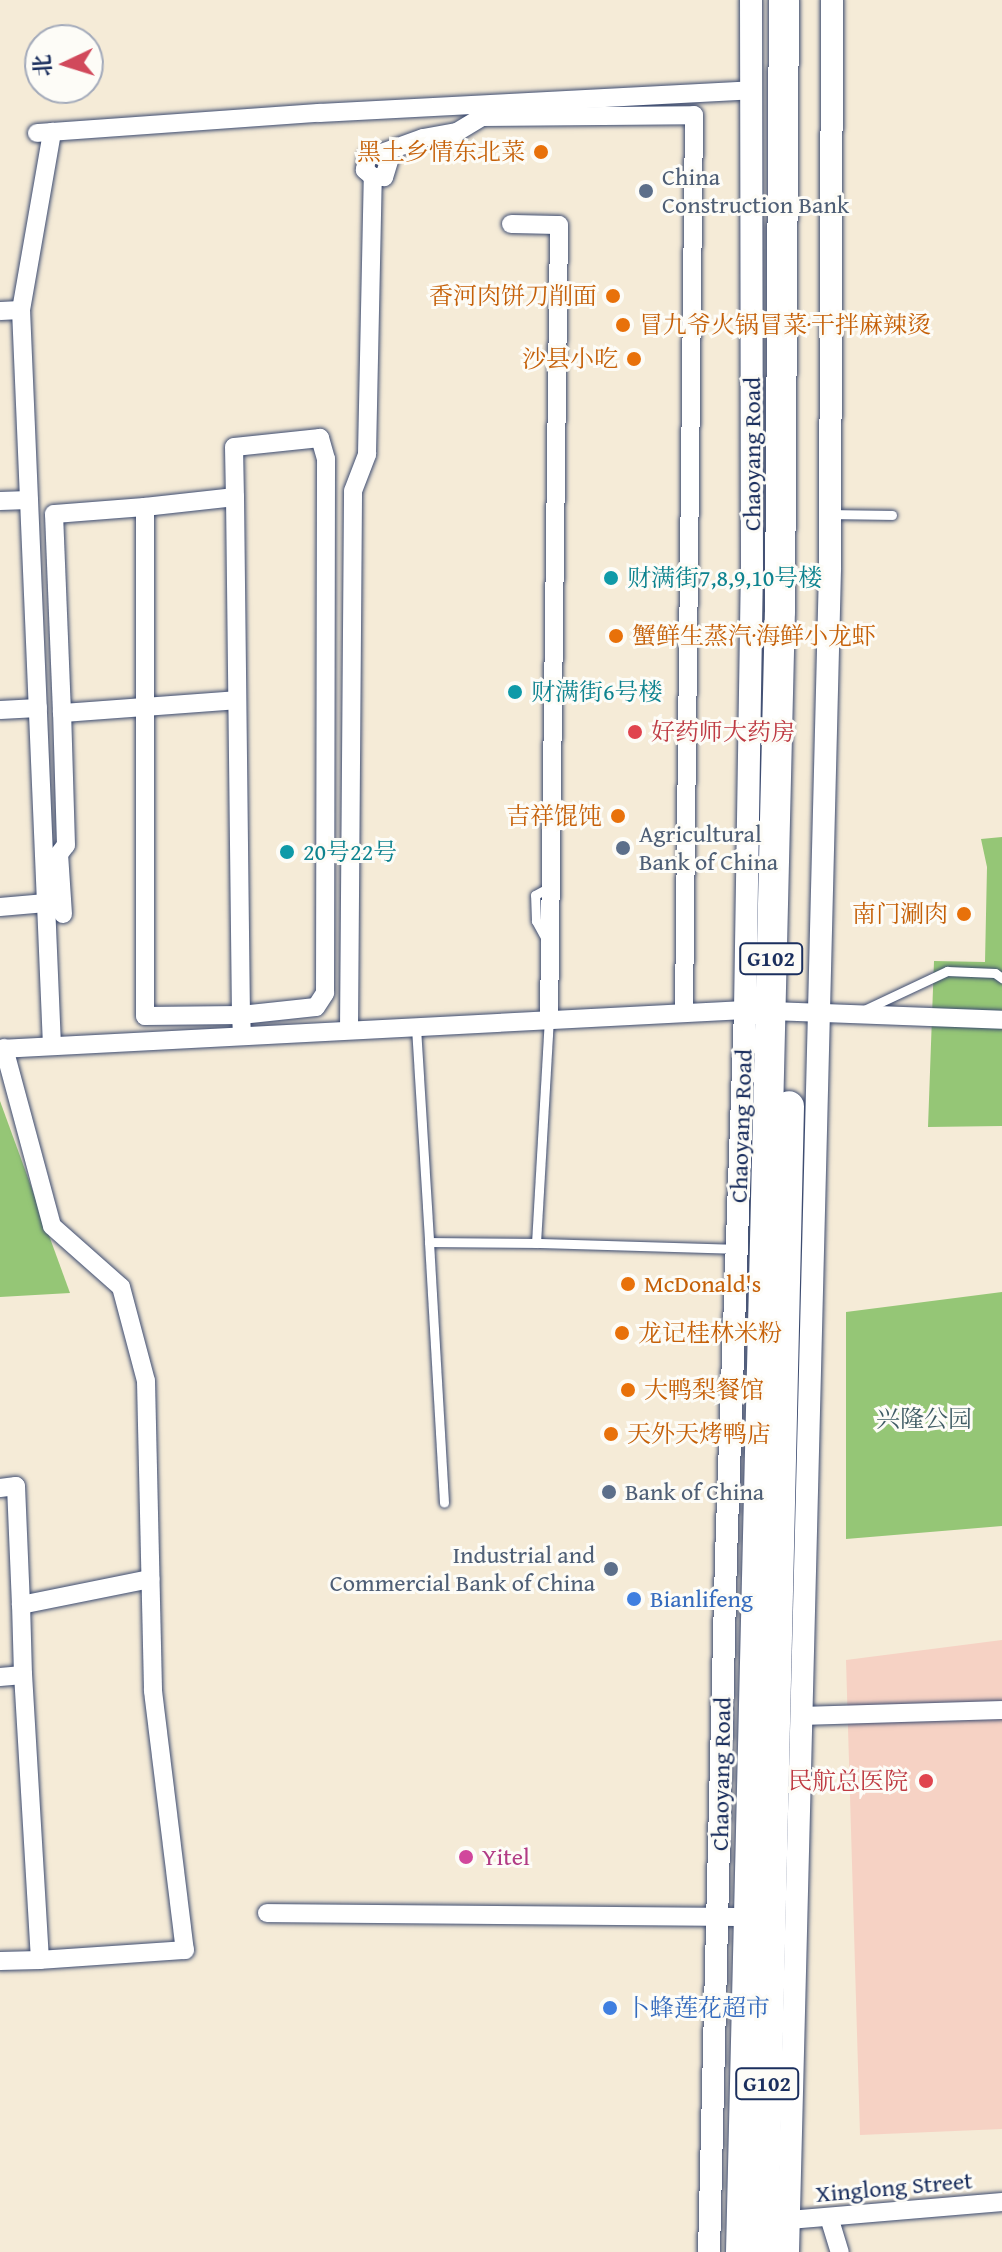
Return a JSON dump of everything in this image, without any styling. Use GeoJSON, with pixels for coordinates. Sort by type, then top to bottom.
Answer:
{"type":"FeatureCollection","features":[{"type":"Feature","properties":{"kind":"highway","name":"Chaoyang Road"},"geometry":{"type":"LineString","coordinates":[[763,2252],[772,1917],[782,1011],[784,0]]}},
{"type":"Feature","properties":{"kind":"highway","name":"Chaoyang Road"},"geometry":{"type":"LineString","coordinates":[[782,1011],[800,595],[802,0]]}},
{"type":"Feature","properties":{"kind":"highway","name":"Chaoyang Road"},"geometry":{"type":"LineString","coordinates":[[741,2252],[772,1917]]}},
{"type":"Feature","properties":{"kind":"street","name":"Chaoyang Road"},"geometry":{"type":"LineString","coordinates":[[751,0],[752,568],[782,1011],[801,1716],[772,1917],[789,2220],[788,2252]]}},
{"type":"Feature","properties":{"kind":"street","name":"Chaoyang Road"},"geometry":{"type":"LineString","coordinates":[[709,2252],[736,1249],[782,1011],[830,514],[832,0]]}},
{"type":"Feature","properties":{"kind":"street"},"geometry":{"type":"LineString","coordinates":[[52,1046],[21,310],[45,132],[319,113],[752,90]]}},
{"type":"Feature","properties":{"kind":"street"},"geometry":{"type":"LineString","coordinates":[[349,1030],[353,491],[367,454],[373,177],[365,170],[367,157],[423,138],[457,132],[482,117],[694,115],[684,1013]]}},
{"type":"Feature","properties":{"kind":"street"},"geometry":{"type":"LineString","coordinates":[[511,224],[559,225],[549,1020]]}},
{"type":"Feature","properties":{"kind":"street"},"geometry":{"type":"LineString","coordinates":[[0,311],[21,310]]}},
{"type":"Feature","properties":{"kind":"street"},"geometry":{"type":"LineString","coordinates":[[145,507],[145,1016],[241,1015],[316,1007],[325,993],[326,459],[320,438],[234,447],[241,1015],[242,1036]]}},
{"type":"Feature","properties":{"kind":"street"},"geometry":{"type":"LineString","coordinates":[[63,914],[59,854],[66,845],[54,514],[235,497]]}},
{"type":"Feature","properties":{"kind":"street"},"geometry":{"type":"LineString","coordinates":[[0,501],[29,500]]}},
{"type":"Feature","properties":{"kind":"street"},"geometry":{"type":"LineString","coordinates":[[62,713],[237,700]]}},
{"type":"Feature","properties":{"kind":"street"},"geometry":{"type":"LineString","coordinates":[[0,710],[38,708]]}},
{"type":"Feature","properties":{"kind":"street"},"geometry":{"type":"LineString","coordinates":[[0,907],[46,903]]}},
{"type":"Feature","properties":{"kind":"street"},"geometry":{"type":"LineString","coordinates":[[0,1961],[185,1950],[153,1691],[146,1381],[121,1287],[52,1226],[2,1048],[684,1013],[860,1012],[1002,1020]]}},
{"type":"Feature","properties":{"kind":"street"},"geometry":{"type":"LineString","coordinates":[[0,1488],[16,1486],[23,1675],[40,1960]]}},
{"type":"Feature","properties":{"kind":"street"},"geometry":{"type":"LineString","coordinates":[[21,1605],[150,1579]]}},
{"type":"Feature","properties":{"kind":"street"},"geometry":{"type":"LineString","coordinates":[[0,1677],[23,1675]]}},
{"type":"Feature","properties":{"kind":"street"},"geometry":{"type":"LineString","coordinates":[[801,1716],[1002,1710]]}},
{"type":"Feature","properties":{"kind":"street"},"geometry":{"type":"LineString","coordinates":[[267,1913],[717,1919],[772,1917]]}},
{"type":"Feature","properties":{"kind":"street","name":"Xinglong Street"},"geometry":{"type":"LineString","coordinates":[[789,2220],[1002,2202]]}},
{"type":"Feature","properties":{"kind":"street"},"geometry":{"type":"LineString","coordinates":[[829,2217],[840,2252]]}},
{"type":"Feature","properties":{"kind":"lane"},"geometry":{"type":"LineString","coordinates":[[830,514],[892,515]]}},
{"type":"Feature","properties":{"kind":"lane"},"geometry":{"type":"LineString","coordinates":[[860,1012],[906,987],[947,971],[995,973],[1002,978]]}},
{"type":"Feature","properties":{"kind":"lane"},"geometry":{"type":"LineString","coordinates":[[536,1243],[549,1020]]}},
{"type":"Feature","properties":{"kind":"lane"},"geometry":{"type":"LineString","coordinates":[[416,1027],[444,1503]]}},
{"type":"Feature","properties":{"kind":"lane"},"geometry":{"type":"LineString","coordinates":[[429,1242],[736,1249]]}},
{"type":"Feature","properties":{"kind":"shaded area","name":"民航总医院"},"geometry":{"type":"Polygon","coordinates":[[[1002,1640],[1002,2129],[860,2135],[846,1660],[1002,1640]]]}},
{"type":"Feature","properties":{"kind":"green space"},"geometry":{"type":"Polygon","coordinates":[[[1002,837],[1002,1126],[928,1127],[934,961],[985,962],[987,867],[981,839],[1002,837]]]}},
{"type":"Feature","properties":{"kind":"green space"},"geometry":{"type":"Polygon","coordinates":[[[0,1101],[70,1293],[0,1297],[0,1101]]]}},
{"type":"Feature","properties":{"kind":"green space","name":"兴隆公园"},"geometry":{"type":"Polygon","coordinates":[[[1002,1292],[1002,1526],[846,1539],[846,1312],[1002,1292]]]}},
{"type":"Feature","properties":{"kind":"place","name":"黑土乡情东北菜"},"geometry":{"type":"Point","coordinates":[541,152]}},
{"type":"Feature","properties":{"kind":"place","name":"China Construction Bank"},"geometry":{"type":"Point","coordinates":[646,191]}},
{"type":"Feature","properties":{"kind":"place","name":"香河肉饼刀削面"},"geometry":{"type":"Point","coordinates":[613,296]}},
{"type":"Feature","properties":{"kind":"place","name":"冒九爷火锅冒菜·干拌麻辣烫"},"geometry":{"type":"Point","coordinates":[623,325]}},
{"type":"Feature","properties":{"kind":"place","name":"沙县小吃"},"geometry":{"type":"Point","coordinates":[634,359]}},
{"type":"Feature","properties":{"kind":"place","name":"财满街7,8,9,10号楼"},"geometry":{"type":"Point","coordinates":[611,578]}},
{"type":"Feature","properties":{"kind":"place","name":"蟹鲜生蒸汽·海鲜小龙虾"},"geometry":{"type":"Point","coordinates":[616,636]}},
{"type":"Feature","properties":{"kind":"place","name":"财满街6号楼"},"geometry":{"type":"Point","coordinates":[515,692]}},
{"type":"Feature","properties":{"kind":"place","name":"好药师大药房"},"geometry":{"type":"Point","coordinates":[635,732]}},
{"type":"Feature","properties":{"kind":"place","name":"吉祥馄饨"},"geometry":{"type":"Point","coordinates":[618,816]}},
{"type":"Feature","properties":{"kind":"place","name":"Agricultural Bank of China"},"geometry":{"type":"Point","coordinates":[623,848]}},
{"type":"Feature","properties":{"kind":"place","name":"20号22号"},"geometry":{"type":"Point","coordinates":[287,852]}},
{"type":"Feature","properties":{"kind":"place","name":"南门涮肉"},"geometry":{"type":"Point","coordinates":[964,914]}},
{"type":"Feature","properties":{"kind":"place","name":"McDonald's"},"geometry":{"type":"Point","coordinates":[628,1284]}},
{"type":"Feature","properties":{"kind":"place","name":"龙记桂林米粉"},"geometry":{"type":"Point","coordinates":[622,1333]}},
{"type":"Feature","properties":{"kind":"place","name":"大鸭梨餐馆"},"geometry":{"type":"Point","coordinates":[628,1390]}},
{"type":"Feature","properties":{"kind":"place","name":"天外天烤鸭店"},"geometry":{"type":"Point","coordinates":[611,1434]}},
{"type":"Feature","properties":{"kind":"place","name":"Bank of China"},"geometry":{"type":"Point","coordinates":[609,1492]}},
{"type":"Feature","properties":{"kind":"place","name":"Industrial and Commercial Bank of China"},"geometry":{"type":"Point","coordinates":[611,1569]}},
{"type":"Feature","properties":{"kind":"place","name":"Bianlifeng"},"geometry":{"type":"Point","coordinates":[634,1599]}},
{"type":"Feature","properties":{"kind":"place","name":"民航总医院"},"geometry":{"type":"Point","coordinates":[926,1781]}},
{"type":"Feature","properties":{"kind":"place","name":"Yitel"},"geometry":{"type":"Point","coordinates":[466,1857]}},
{"type":"Feature","properties":{"kind":"place","name":"卜蜂莲花超市"},"geometry":{"type":"Point","coordinates":[610,2008]}}]}
